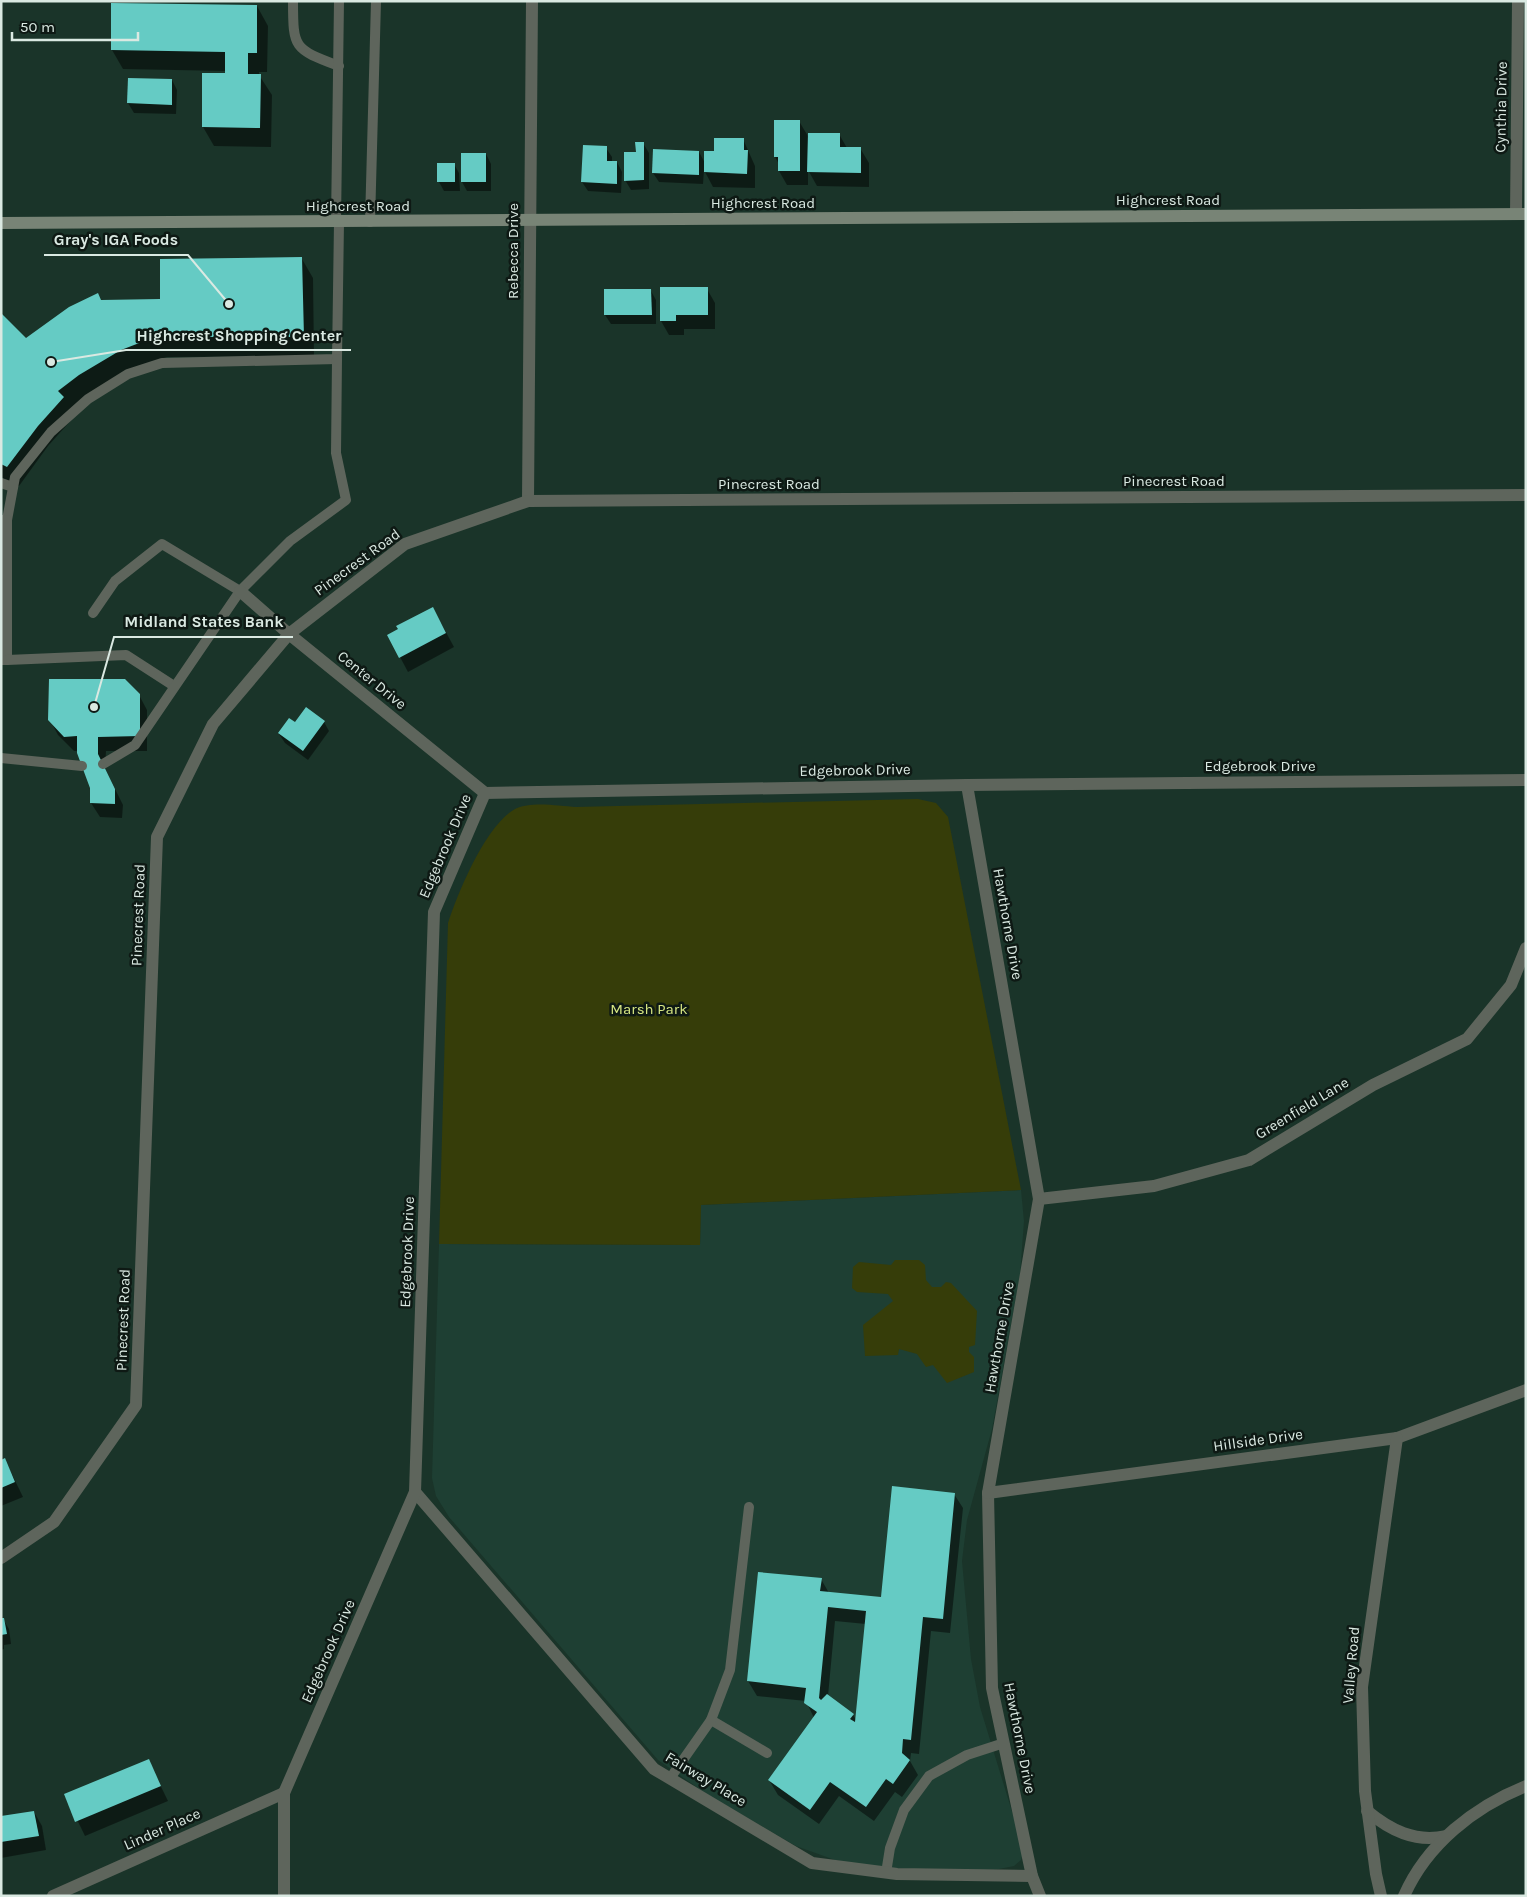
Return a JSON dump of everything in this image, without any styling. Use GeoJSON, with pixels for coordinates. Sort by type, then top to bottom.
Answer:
{"type":"FeatureCollection","features":[{"type":"Feature","properties":{"kind":"street","name":"Rebecca Drive"},"geometry":{"type":"LineString","coordinates":[[528,502],[532,1]]}},
{"type":"Feature","properties":{"kind":"street","name":"Cynthia Drive"},"geometry":{"type":"LineString","coordinates":[[1518,1],[1521,214]]}},
{"type":"Feature","properties":{"kind":"street","name":"Highcrest Road"},"geometry":{"type":"LineString","coordinates":[[1,223],[1521,214]]}},
{"type":"Feature","properties":{"kind":"street","name":"Pinecrest Road"},"geometry":{"type":"LineString","coordinates":[[1,1558],[54,1522],[136,1405],[158,837],[213,724],[289,634],[405,544],[528,502],[1526,495]]}},
{"type":"Feature","properties":{"kind":"street","name":"Center Drive"},"geometry":{"type":"LineString","coordinates":[[240,591],[289,634],[486,793]]}},
{"type":"Feature","properties":{"kind":"street","name":"Edgebrook Drive"},"geometry":{"type":"LineString","coordinates":[[284,1896],[284,1793],[415,1492],[434,912],[486,793],[967,785],[1526,780]]}},
{"type":"Feature","properties":{"kind":"street","name":"Hawthorne Drive"},"geometry":{"type":"LineString","coordinates":[[967,785],[1039,1199],[988,1493],[992,1688],[1032,1876],[1040,1896]]}},
{"type":"Feature","properties":{"kind":"street","name":"Greenfield Lane"},"geometry":{"type":"LineString","coordinates":[[1039,1199],[1154,1186],[1249,1160],[1373,1085],[1467,1039],[1510,985],[1526,948]]}},
{"type":"Feature","properties":{"kind":"street","name":"Hillside Drive"},"geometry":{"type":"LineString","coordinates":[[988,1493],[1397,1438],[1526,1390]]}},
{"type":"Feature","properties":{"kind":"street","name":"Valley Road"},"geometry":{"type":"LineString","coordinates":[[1381,1896],[1367,1811],[1362,1688],[1397,1438]]}},
{"type":"Feature","properties":{"kind":"street","name":"Fairway Place"},"geometry":{"type":"LineString","coordinates":[[415,1492],[654,1769],[671,1777],[812,1863],[886,1873],[1032,1876]]}},
{"type":"Feature","properties":{"kind":"street"},"geometry":{"type":"LineString","coordinates":[[1404,1896],[1409,1883],[1433,1849],[1446,1836],[1492,1802],[1526,1786]]}},
{"type":"Feature","properties":{"kind":"street","name":"Linder Place"},"geometry":{"type":"LineString","coordinates":[[53,1896],[284,1793]]}},
{"type":"Feature","properties":{"kind":"street"},"geometry":{"type":"LineString","coordinates":[[1367,1811],[1385,1826],[1407,1836],[1434,1839],[1446,1836]]}},
{"type":"Feature","properties":{"kind":"lane"},"geometry":{"type":"LineString","coordinates":[[293,1],[293,36],[306,54],[338,66]]}},
{"type":"Feature","properties":{"kind":"lane"},"geometry":{"type":"LineString","coordinates":[[103,764],[135,745],[240,591],[290,541],[346,500],[336,453],[339,1]]}},
{"type":"Feature","properties":{"kind":"lane"},"geometry":{"type":"LineString","coordinates":[[370,222],[376,1]]}},
{"type":"Feature","properties":{"kind":"lane"},"geometry":{"type":"LineString","coordinates":[[174,686],[126,655],[4,660],[4,520],[14,476],[51,432],[88,400],[128,374],[162,364],[337,359]]}},
{"type":"Feature","properties":{"kind":"lane"},"geometry":{"type":"LineString","coordinates":[[1,483],[13,487]]}},
{"type":"Feature","properties":{"kind":"lane"},"geometry":{"type":"LineString","coordinates":[[93,614],[115,581],[162,544],[240,591]]}},
{"type":"Feature","properties":{"kind":"lane"},"geometry":{"type":"LineString","coordinates":[[1,758],[82,766]]}},
{"type":"Feature","properties":{"kind":"lane"},"geometry":{"type":"LineString","coordinates":[[671,1777],[712,1720],[730,1670],[749,1508]]}},
{"type":"Feature","properties":{"kind":"lane"},"geometry":{"type":"LineString","coordinates":[[712,1720],[767,1753]]}},
{"type":"Feature","properties":{"kind":"lane"},"geometry":{"type":"LineString","coordinates":[[886,1873],[890,1848],[904,1810],[929,1776],[967,1755],[1004,1743]]}},
{"type":"Feature","properties":{"kind":"shaded area"},"geometry":{"type":"Polygon","coordinates":[[[1021,1190],[1024,1221],[1020,1275],[992,1429],[967,1520],[962,1561],[971,1659],[980,1707],[1024,1851],[1021,1860],[1014,1866],[969,1871],[867,1867],[835,1860],[796,1846],[711,1797],[658,1760],[449,1517],[436,1496],[432,1478],[439,1244],[700,1245],[701,1205],[1021,1190]]]}},
{"type":"Feature","properties":{"kind":"green space","name":"Marsh Park"},"geometry":{"type":"Polygon","coordinates":[[[918,799],[936,803],[948,817],[1021,1190],[701,1205],[700,1245],[439,1244],[448,923],[474,860],[504,817],[515,809],[529,805],[576,807],[918,799]]]}},
{"type":"Feature","properties":{"kind":"green space"},"geometry":{"type":"Polygon","coordinates":[[[895,1260],[919,1260],[925,1265],[926,1280],[932,1287],[941,1287],[946,1282],[951,1283],[977,1311],[975,1345],[969,1347],[969,1352],[974,1357],[974,1372],[947,1383],[933,1365],[926,1367],[917,1354],[899,1349],[898,1355],[865,1356],[863,1325],[893,1301],[888,1294],[857,1292],[852,1288],[853,1267],[859,1262],[891,1265],[895,1260]]]}},
{"type":"Feature","properties":{"kind":"building"},"geometry":{"type":"Polygon","coordinates":[[[111,3],[257,5],[257,53],[248,53],[248,74],[261,74],[260,128],[202,127],[202,73],[225,73],[225,52],[111,50],[111,3]]]}},
{"type":"Feature","properties":{"kind":"building"},"geometry":{"type":"Polygon","coordinates":[[[128,78],[172,79],[172,105],[127,103],[128,78]]]}},
{"type":"Feature","properties":{"kind":"building"},"geometry":{"type":"Polygon","coordinates":[[[774,120],[800,120],[800,171],[778,171],[778,157],[774,157],[774,120]]]}},
{"type":"Feature","properties":{"kind":"building"},"geometry":{"type":"Polygon","coordinates":[[[808,133],[840,133],[840,147],[861,147],[861,173],[807,172],[808,133]]]}},
{"type":"Feature","properties":{"kind":"building"},"geometry":{"type":"Polygon","coordinates":[[[714,138],[744,138],[744,150],[748,150],[747,174],[704,172],[704,151],[714,151],[714,138]]]}},
{"type":"Feature","properties":{"kind":"building"},"geometry":{"type":"Polygon","coordinates":[[[635,142],[644,142],[644,180],[624,181],[624,152],[636,152],[635,142]]]}},
{"type":"Feature","properties":{"kind":"building"},"geometry":{"type":"Polygon","coordinates":[[[583,145],[607,146],[607,161],[617,161],[617,184],[581,182],[583,145]]]}},
{"type":"Feature","properties":{"kind":"building"},"geometry":{"type":"Polygon","coordinates":[[[653,149],[699,151],[699,175],[652,173],[653,149]]]}},
{"type":"Feature","properties":{"kind":"building"},"geometry":{"type":"Polygon","coordinates":[[[461,153],[486,153],[486,182],[461,182],[461,153]]]}},
{"type":"Feature","properties":{"kind":"building"},"geometry":{"type":"Polygon","coordinates":[[[437,163],[455,163],[455,182],[437,182],[437,163]]]}},
{"type":"Feature","properties":{"kind":"building"},"geometry":{"type":"Polygon","coordinates":[[[302,257],[304,337],[155,337],[121,350],[79,375],[58,391],[64,397],[38,426],[7,467],[1,464],[1,313],[26,338],[69,307],[98,293],[101,300],[160,299],[160,259],[302,257]]]}},
{"type":"Feature","properties":{"kind":"building"},"geometry":{"type":"Polygon","coordinates":[[[660,287],[708,287],[708,315],[676,315],[676,321],[660,321],[660,287]]]}},
{"type":"Feature","properties":{"kind":"building"},"geometry":{"type":"Polygon","coordinates":[[[604,289],[651,289],[652,315],[604,315],[604,289]]]}},
{"type":"Feature","properties":{"kind":"building"},"geometry":{"type":"Polygon","coordinates":[[[433,607],[446,633],[399,658],[387,635],[398,629],[396,626],[433,607]]]}},
{"type":"Feature","properties":{"kind":"building"},"geometry":{"type":"Polygon","coordinates":[[[49,679],[125,679],[140,694],[140,736],[98,737],[98,754],[115,789],[115,804],[90,803],[90,788],[77,753],[77,736],[64,737],[48,720],[49,679]]]}},
{"type":"Feature","properties":{"kind":"building"},"geometry":{"type":"Polygon","coordinates":[[[306,707],[325,721],[303,751],[278,733],[289,718],[295,722],[306,707]]]}},
{"type":"Feature","properties":{"kind":"building"},"geometry":{"type":"Polygon","coordinates":[[[5,1458],[15,1482],[1,1488],[1,1460],[5,1458]]]}},
{"type":"Feature","properties":{"kind":"building"},"geometry":{"type":"Polygon","coordinates":[[[892,1486],[955,1493],[943,1619],[923,1617],[911,1740],[903,1739],[902,1753],[910,1760],[893,1784],[886,1779],[866,1807],[830,1782],[810,1810],[768,1780],[817,1712],[804,1703],[806,1688],[747,1681],[758,1572],[822,1578],[820,1591],[881,1597],[892,1486]],[[828,1607],[819,1698],[821,1700],[827,1694],[854,1714],[850,1719],[855,1722],[866,1611],[828,1607]]]}},
{"type":"Feature","properties":{"kind":"building"},"geometry":{"type":"Polygon","coordinates":[[[1,1618],[4,1618],[7,1634],[1,1635],[1,1618]]]}},
{"type":"Feature","properties":{"kind":"building"},"geometry":{"type":"Polygon","coordinates":[[[149,1759],[161,1786],[75,1822],[64,1794],[149,1759]]]}},
{"type":"Feature","properties":{"kind":"building"},"geometry":{"type":"Polygon","coordinates":[[[34,1811],[39,1836],[1,1842],[1,1816],[34,1811]]]}},
{"type":"Feature","properties":{"kind":"place","name":"Gray's IGA Foods"},"geometry":{"type":"Point","coordinates":[229,304]}},
{"type":"Feature","properties":{"kind":"place","name":"Highcrest Shopping Center"},"geometry":{"type":"Point","coordinates":[51,362]}},
{"type":"Feature","properties":{"kind":"place","name":"Midland States Bank"},"geometry":{"type":"Point","coordinates":[94,707]}}]}
